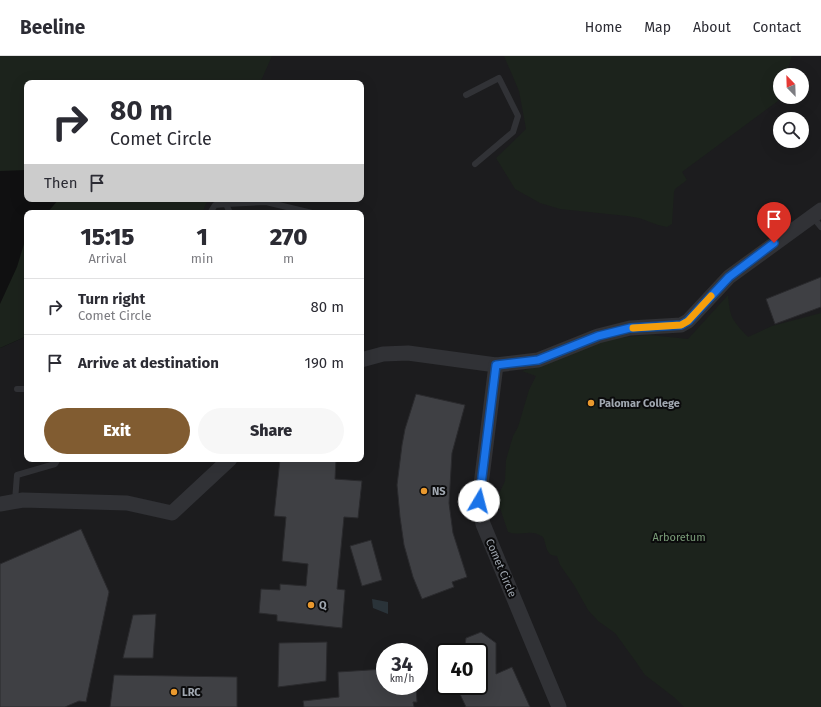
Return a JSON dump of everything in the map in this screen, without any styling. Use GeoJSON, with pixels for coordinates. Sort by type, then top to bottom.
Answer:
{"type":"FeatureCollection","features":[{"type":"Feature","properties":{"kind":"street"},"geometry":{"type":"LineString","coordinates":[[364,359],[384,354],[408,353],[496,365],[538,360],[598,336],[630,328],[681,325],[688,321],[729,277],[818,218]]}},
{"type":"Feature","properties":{"kind":"street","name":"Comet Circle"},"geometry":{"type":"LineString","coordinates":[[496,365],[479,501],[483,524],[559,707]]}},
{"type":"Feature","properties":{"kind":"street"},"geometry":{"type":"LineString","coordinates":[[7,502],[23,500],[127,503],[172,513],[227,462]]}},
{"type":"Feature","properties":{"kind":"lane"},"geometry":{"type":"LineString","coordinates":[[466,95],[499,78],[518,116],[513,132],[475,164]]}},
{"type":"Feature","properties":{"kind":"lane"},"geometry":{"type":"LineString","coordinates":[[212,210],[215,206],[226,204],[266,202],[299,210]]}},
{"type":"Feature","properties":{"kind":"lane"},"geometry":{"type":"LineString","coordinates":[[226,204],[229,210]]}},
{"type":"Feature","properties":{"kind":"lane"},"geometry":{"type":"LineString","coordinates":[[17,389],[24,389]]}},
{"type":"Feature","properties":{"kind":"lane"},"geometry":{"type":"LineString","coordinates":[[7,502],[17,475],[56,464],[57,462]]}},
{"type":"Feature","properties":{"kind":"shaded area","name":"Palomar College"},"geometry":{"type":"Polygon","coordinates":[[[119,56],[821,56],[821,707],[0,707],[0,348],[24,337],[24,462],[364,462],[364,210],[186,210],[182,202],[364,202],[364,80],[130,80],[119,56]]]}},
{"type":"Feature","properties":{"kind":"shaded area"},"geometry":{"type":"Polygon","coordinates":[[[372,599],[388,602],[388,614],[373,608],[372,599]]]}},
{"type":"Feature","properties":{"kind":"green space"},"geometry":{"type":"Polygon","coordinates":[[[0,56],[272,56],[261,80],[24,80],[24,170],[0,171],[0,56]]]}},
{"type":"Feature","properties":{"kind":"green space"},"geometry":{"type":"Polygon","coordinates":[[[504,56],[792,56],[788,68],[773,68],[774,104],[682,172],[687,180],[675,189],[672,224],[667,227],[639,218],[560,209],[540,203],[515,189],[496,158],[526,129],[519,91],[504,56]]]}},
{"type":"Feature","properties":{"kind":"green space"},"geometry":{"type":"Polygon","coordinates":[[[56,202],[207,202],[203,210],[50,210],[56,202]]]}},
{"type":"Feature","properties":{"kind":"green space"},"geometry":{"type":"Polygon","coordinates":[[[24,244],[24,337],[0,348],[0,304],[17,267],[24,244]]]}},
{"type":"Feature","properties":{"kind":"green space","name":"Arboretum"},"geometry":{"type":"Polygon","coordinates":[[[728,295],[731,314],[738,326],[748,337],[772,326],[821,313],[821,707],[684,707],[675,698],[645,675],[615,633],[598,621],[588,610],[574,585],[560,565],[557,556],[553,556],[548,552],[543,537],[534,533],[517,534],[508,532],[499,505],[499,494],[505,481],[506,460],[529,390],[536,376],[522,371],[560,359],[595,344],[617,338],[650,335],[688,339],[728,295]]]}},
{"type":"Feature","properties":{"kind":"building"},"geometry":{"type":"Polygon","coordinates":[[[821,277],[821,307],[775,324],[766,299],[821,277]]]}},
{"type":"Feature","properties":{"kind":"building","name":"NS"},"geometry":{"type":"Polygon","coordinates":[[[416,394],[465,405],[452,453],[449,503],[453,533],[467,577],[452,582],[454,587],[422,599],[413,577],[404,545],[397,485],[405,429],[416,394]]]}},
{"type":"Feature","properties":{"kind":"building"},"geometry":{"type":"Polygon","coordinates":[[[280,462],[336,462],[335,479],[362,481],[358,518],[344,517],[337,589],[345,590],[342,628],[277,621],[277,615],[259,613],[261,589],[280,590],[280,584],[306,586],[308,564],[282,561],[286,517],[274,516],[280,462]]]}},
{"type":"Feature","properties":{"kind":"building"},"geometry":{"type":"Polygon","coordinates":[[[81,529],[109,592],[86,702],[79,701],[65,707],[0,707],[0,564],[81,529]]]}},
{"type":"Feature","properties":{"kind":"building"},"geometry":{"type":"Polygon","coordinates":[[[371,540],[382,580],[362,586],[350,546],[371,540]]]}},
{"type":"Feature","properties":{"kind":"building"},"geometry":{"type":"Polygon","coordinates":[[[156,614],[153,658],[123,658],[133,615],[156,614]]]}},
{"type":"Feature","properties":{"kind":"building"},"geometry":{"type":"Polygon","coordinates":[[[481,632],[496,643],[496,674],[512,667],[530,707],[466,707],[460,695],[488,695],[488,643],[465,643],[466,638],[481,632]]]}},
{"type":"Feature","properties":{"kind":"building"},"geometry":{"type":"Polygon","coordinates":[[[327,642],[326,681],[278,687],[279,643],[327,642]]]}},
{"type":"Feature","properties":{"kind":"building"},"geometry":{"type":"Polygon","coordinates":[[[376,670],[376,695],[417,695],[417,702],[413,702],[414,707],[304,707],[303,701],[339,697],[338,672],[376,670]]]}},
{"type":"Feature","properties":{"kind":"building","name":"LRC"},"geometry":{"type":"Polygon","coordinates":[[[114,675],[237,677],[237,707],[110,707],[114,675]]]}},
{"type":"Feature","properties":{"kind":"slow traffic"},"geometry":{"type":"LineString","coordinates":[[633,328],[681,325],[688,321],[711,296]]}},
{"type":"Feature","properties":{"kind":"place","name":"Palomar College"},"geometry":{"type":"Point","coordinates":[591,403]}},
{"type":"Feature","properties":{"kind":"place","name":"NS"},"geometry":{"type":"Point","coordinates":[424,491]}},
{"type":"Feature","properties":{"kind":"place","name":"Q"},"geometry":{"type":"Point","coordinates":[311,605]}},
{"type":"Feature","properties":{"kind":"place","name":"LRC"},"geometry":{"type":"Point","coordinates":[174,692]}},
{"type":"Feature","properties":{"kind":"route"},"geometry":{"type":"LineString","coordinates":[[479,501],[496,365],[538,360],[598,336],[630,328],[681,325],[688,321],[729,277],[774,243]]}}]}
